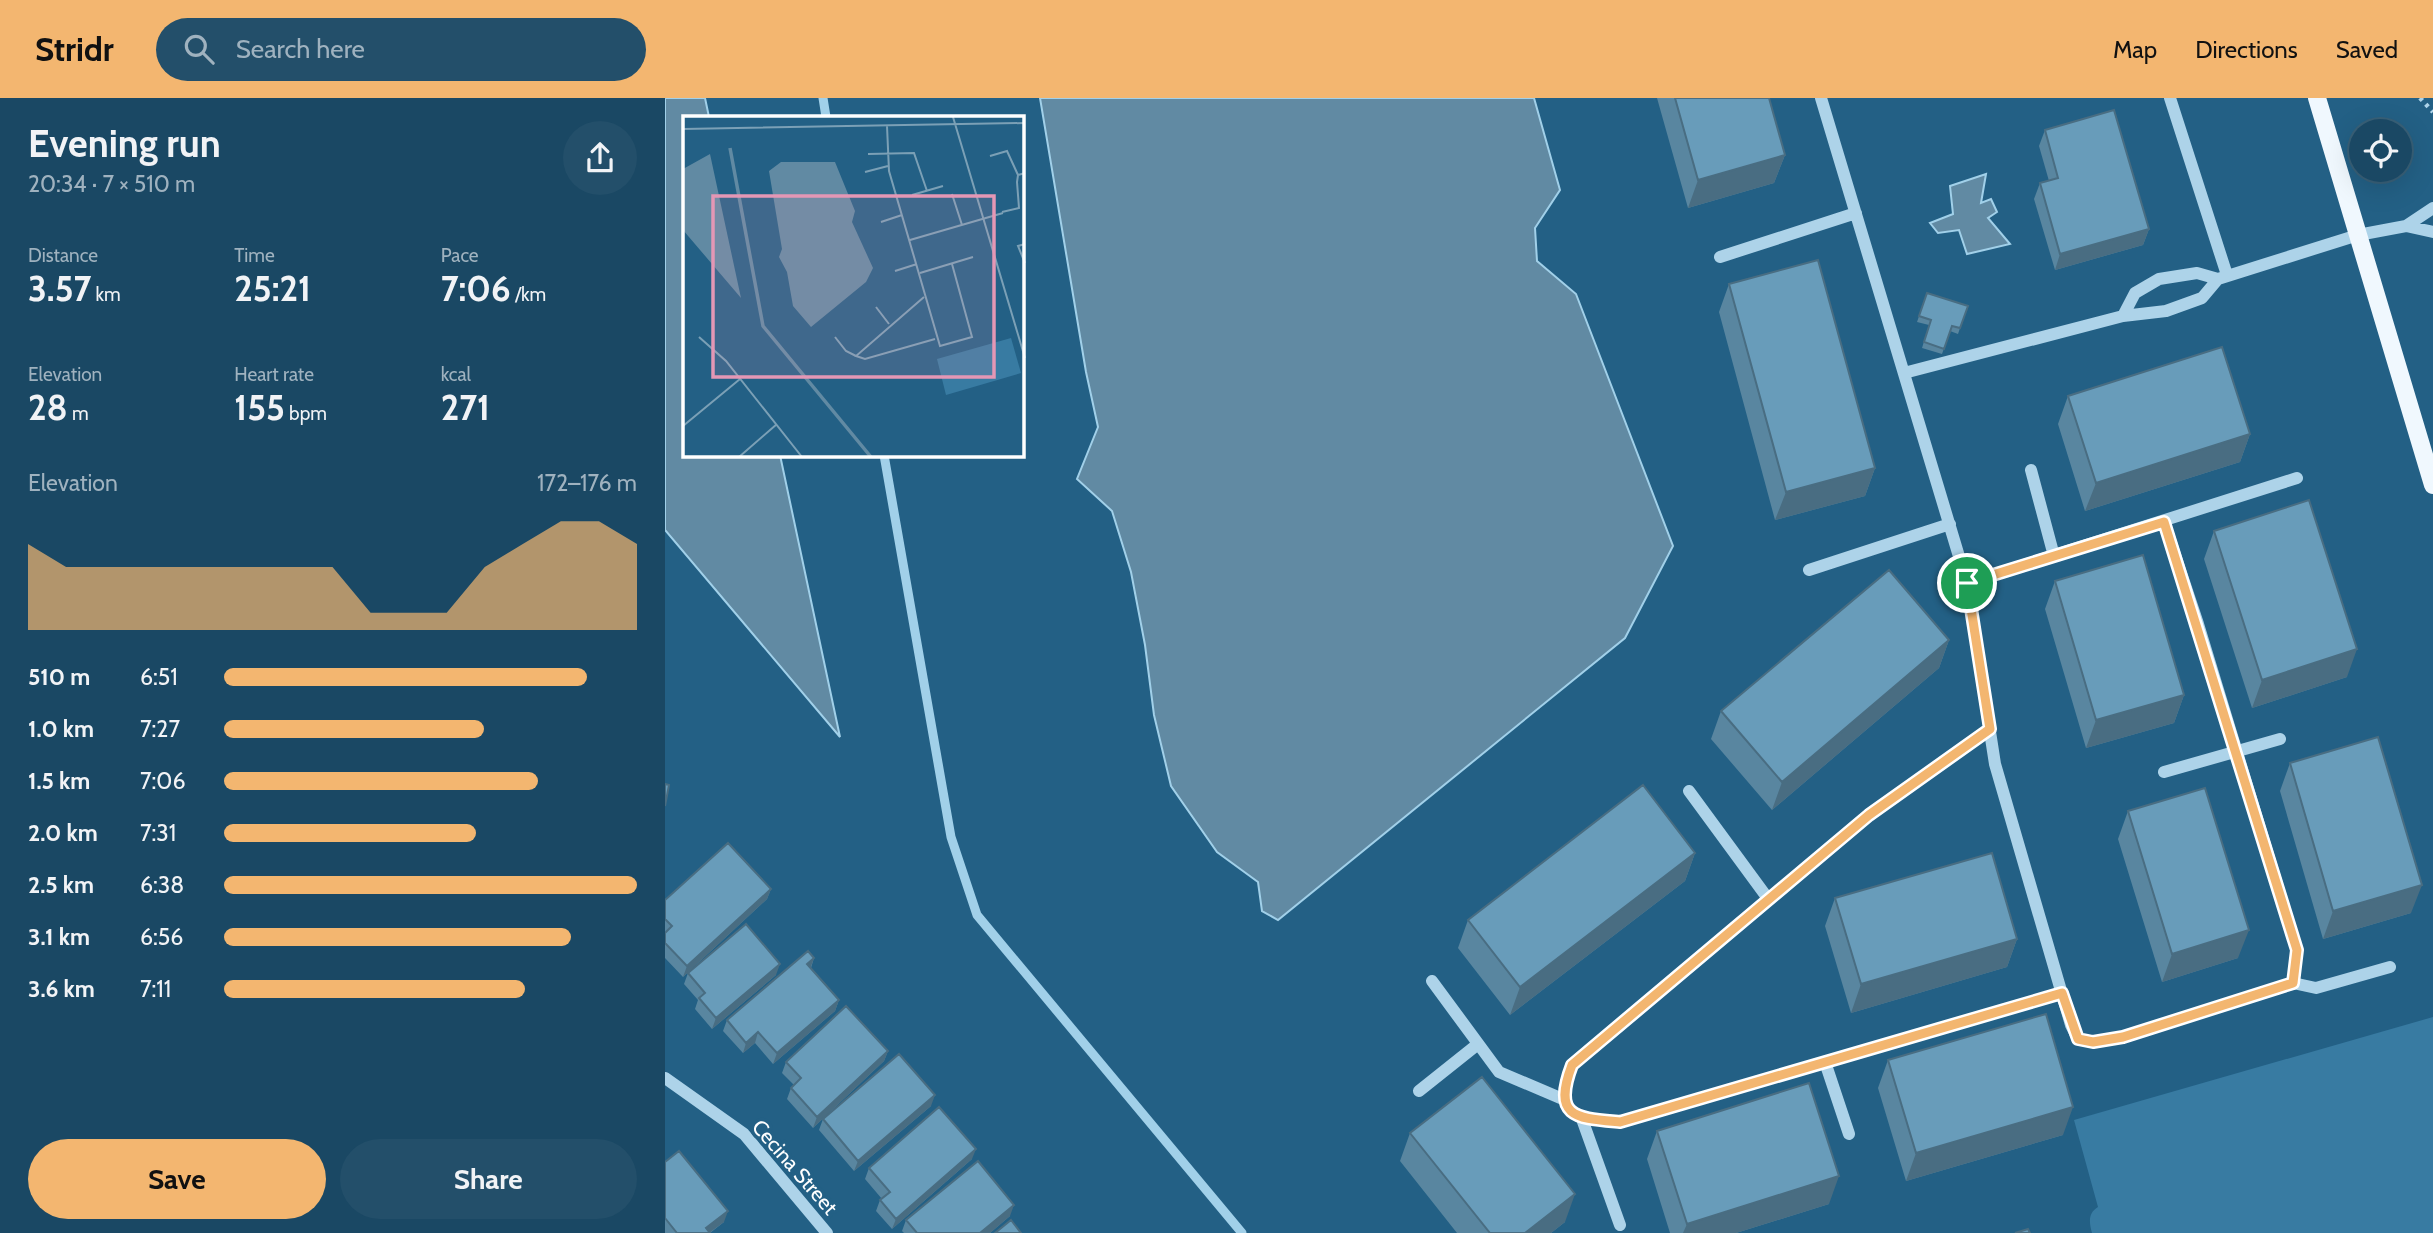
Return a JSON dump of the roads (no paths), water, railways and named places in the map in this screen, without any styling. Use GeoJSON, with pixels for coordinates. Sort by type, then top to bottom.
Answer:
{"type":"FeatureCollection","features":[{"type":"Feature","properties":{"kind":"main road"},"geometry":{"type":"LineString","coordinates":[[2317,98],[2433,485]]}},
{"type":"Feature","properties":{"kind":"street"},"geometry":{"type":"LineString","coordinates":[[1821,98],[1967,583],[1995,764],[2078,1039],[2093,1042],[2123,1037],[2293,983],[2316,988],[2390,967]]}},
{"type":"Feature","properties":{"kind":"street"},"geometry":{"type":"LineString","coordinates":[[2170,98],[2223,277]]}},
{"type":"Feature","properties":{"kind":"street"},"geometry":{"type":"LineString","coordinates":[[2123,316],[2135,293],[2159,279],[2197,272],[2223,277],[2358,236],[2406,226],[2433,208]]}},
{"type":"Feature","properties":{"kind":"street"},"geometry":{"type":"LineString","coordinates":[[1720,257],[1856,213]]}},
{"type":"Feature","properties":{"kind":"street"},"geometry":{"type":"LineString","coordinates":[[2406,226],[2433,232]]}},
{"type":"Feature","properties":{"kind":"street"},"geometry":{"type":"LineString","coordinates":[[1904,373],[2123,316],[2166,311],[2202,298],[2223,277]]}},
{"type":"Feature","properties":{"kind":"street"},"geometry":{"type":"LineString","coordinates":[[2031,470],[2054,556]]}},
{"type":"Feature","properties":{"kind":"street"},"geometry":{"type":"LineString","coordinates":[[1967,583],[2297,478]]}},
{"type":"Feature","properties":{"kind":"street"},"geometry":{"type":"LineString","coordinates":[[2164,522],[2297,950],[2293,983]]}},
{"type":"Feature","properties":{"kind":"street"},"geometry":{"type":"LineString","coordinates":[[1809,570],[1950,524]]}},
{"type":"Feature","properties":{"kind":"street"},"geometry":{"type":"LineString","coordinates":[[1990,729],[1869,815],[1572,1065],[1565,1085],[1565,1100],[1571,1113],[1582,1119],[1620,1122],[2062,993]]}},
{"type":"Feature","properties":{"kind":"street"},"geometry":{"type":"LineString","coordinates":[[2164,772],[2280,739]]}},
{"type":"Feature","properties":{"kind":"street"},"geometry":{"type":"LineString","coordinates":[[1689,791],[1769,900]]}},
{"type":"Feature","properties":{"kind":"street"},"geometry":{"type":"LineString","coordinates":[[1432,981],[1499,1072],[1565,1100]]}},
{"type":"Feature","properties":{"kind":"street"},"geometry":{"type":"LineString","coordinates":[[1419,1091],[1478,1044]]}},
{"type":"Feature","properties":{"kind":"street"},"geometry":{"type":"LineString","coordinates":[[1825,1062],[1849,1134]]}},
{"type":"Feature","properties":{"kind":"street","name":"Cecina Street"},"geometry":{"type":"LineString","coordinates":[[665,1078],[744,1134],[827,1233]]}},
{"type":"Feature","properties":{"kind":"street"},"geometry":{"type":"LineString","coordinates":[[1582,1119],[1620,1226]]}},
{"type":"Feature","properties":{"kind":"waterway"},"geometry":{"type":"LineString","coordinates":[[823,98],[826,116]]}},
{"type":"Feature","properties":{"kind":"waterway"},"geometry":{"type":"LineString","coordinates":[[884,457],[951,837],[977,915],[1242,1233]]}}]}
